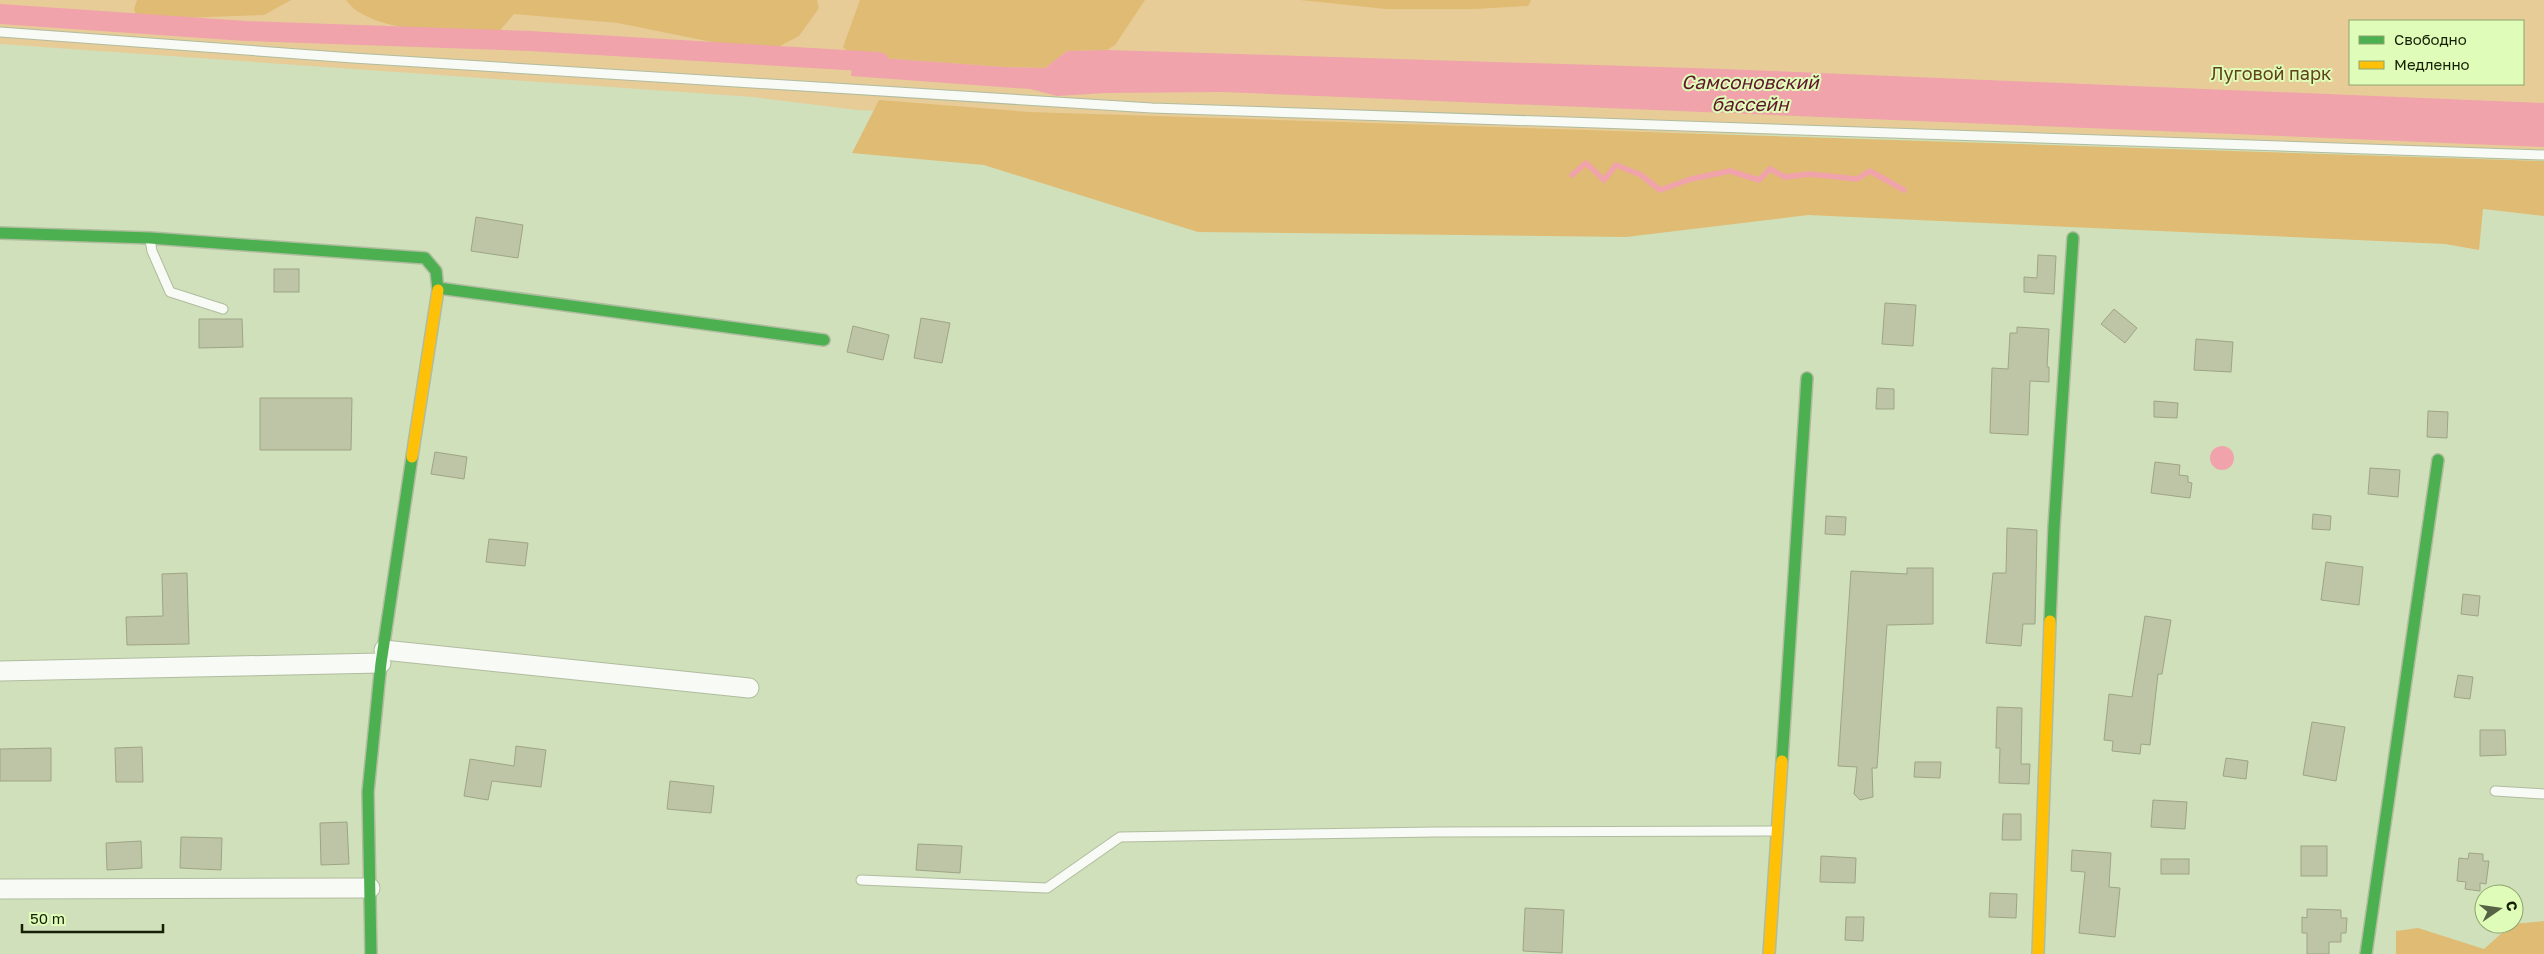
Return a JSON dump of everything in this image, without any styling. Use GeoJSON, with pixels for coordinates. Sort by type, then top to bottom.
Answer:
{"type":"FeatureCollection","features":[{"type":"Feature","properties":{"kind":"street"},"geometry":{"type":"LineString","coordinates":[[0,233],[150,238],[425,258],[436,271],[438,288],[383,657],[368,792],[371,954]]}},
{"type":"Feature","properties":{"kind":"street"},"geometry":{"type":"LineString","coordinates":[[2038,954],[2054,527],[2073,238]]}},
{"type":"Feature","properties":{"kind":"street"},"geometry":{"type":"LineString","coordinates":[[438,288],[824,340]]}},
{"type":"Feature","properties":{"kind":"street"},"geometry":{"type":"LineString","coordinates":[[1769,954],[1807,378]]}},
{"type":"Feature","properties":{"kind":"street"},"geometry":{"type":"LineString","coordinates":[[2366,954],[2438,460]]}},
{"type":"Feature","properties":{"kind":"street"},"geometry":{"type":"LineString","coordinates":[[0,671],[383,657],[749,688]]}},
{"type":"Feature","properties":{"kind":"street"},"geometry":{"type":"LineString","coordinates":[[0,888],[370,888]]}},
{"type":"Feature","properties":{"kind":"lane"},"geometry":{"type":"LineString","coordinates":[[0,32],[353,58],[1152,108],[2544,155]]}},
{"type":"Feature","properties":{"kind":"lane"},"geometry":{"type":"LineString","coordinates":[[150,238],[152,251],[170,292],[223,309]]}},
{"type":"Feature","properties":{"kind":"lane"},"geometry":{"type":"LineString","coordinates":[[2496,791],[2544,794]]}},
{"type":"Feature","properties":{"kind":"lane"},"geometry":{"type":"LineString","coordinates":[[861,880],[1047,888],[1120,837],[1435,832],[1777,831]]}},
{"type":"Feature","properties":{"kind":"green space","name":"Луговой парк"},"geometry":{"type":"Polygon","coordinates":[[[0,0],[2544,0],[2544,158],[1796,135],[1137,121],[857,110],[753,97],[0,44],[0,0]]]}},
{"type":"Feature","properties":{"kind":"shaded area"},"geometry":{"type":"Polygon","coordinates":[[[137,0],[291,0],[264,15],[181,18],[137,17],[134,9],[137,0]]]}},
{"type":"Feature","properties":{"kind":"shaded area"},"geometry":{"type":"Polygon","coordinates":[[[346,0],[817,0],[819,8],[799,36],[780,46],[756,51],[618,23],[514,14],[496,35],[437,32],[393,25],[374,19],[357,11],[346,0]]]}},
{"type":"Feature","properties":{"kind":"shaded area"},"geometry":{"type":"Polygon","coordinates":[[[860,0],[1145,0],[1115,45],[1107,50],[1067,51],[1045,68],[1004,67],[853,56],[843,47],[860,0]]]}},
{"type":"Feature","properties":{"kind":"shaded area"},"geometry":{"type":"Polygon","coordinates":[[[1300,0],[1531,0],[1528,6],[1475,9],[1386,9],[1300,0]]]}},
{"type":"Feature","properties":{"kind":"shaded area"},"geometry":{"type":"Polygon","coordinates":[[[879,100],[1030,112],[2544,161],[2544,216],[2483,209],[2479,250],[2445,244],[1808,215],[1626,237],[1198,232],[984,165],[852,153],[879,100]]]}},
{"type":"Feature","properties":{"kind":"shaded area"},"geometry":{"type":"Polygon","coordinates":[[[2544,921],[2544,954],[2396,954],[2396,931],[2418,928],[2484,949],[2501,934],[2524,934],[2524,923],[2544,921]]]}},
{"type":"Feature","properties":{"kind":"water","name":"Самсоновский бассейн"},"geometry":{"type":"Polygon","coordinates":[[[1107,50],[1723,69],[2544,103],[2544,147],[1222,92],[1105,93],[1057,96],[1030,89],[851,76],[853,56],[1004,67],[1045,68],[1067,51],[1107,50]]]}},
{"type":"Feature","properties":{"kind":"water"},"geometry":{"type":"Polygon","coordinates":[[[2222,446],[2231,449],[2234,458],[2231,467],[2222,470],[2213,467],[2210,458],[2213,449],[2222,446]]]}},
{"type":"Feature","properties":{"kind":"building"},"geometry":{"type":"Polygon","coordinates":[[[476,217],[523,225],[518,258],[471,251],[476,217]]]}},
{"type":"Feature","properties":{"kind":"building"},"geometry":{"type":"Polygon","coordinates":[[[2038,255],[2056,256],[2054,294],[2024,292],[2024,277],[2037,278],[2038,255]]]}},
{"type":"Feature","properties":{"kind":"building"},"geometry":{"type":"Polygon","coordinates":[[[274,269],[299,269],[299,292],[274,292],[274,269]]]}},
{"type":"Feature","properties":{"kind":"building"},"geometry":{"type":"Polygon","coordinates":[[[1885,303],[1916,305],[1913,346],[1882,344],[1885,303]]]}},
{"type":"Feature","properties":{"kind":"building"},"geometry":{"type":"Polygon","coordinates":[[[2114,309],[2137,328],[2125,343],[2101,324],[2114,309]]]}},
{"type":"Feature","properties":{"kind":"building"},"geometry":{"type":"Polygon","coordinates":[[[921,318],[950,323],[942,363],[914,358],[921,318]]]}},
{"type":"Feature","properties":{"kind":"building"},"geometry":{"type":"Polygon","coordinates":[[[199,319],[242,319],[243,347],[199,348],[199,319]]]}},
{"type":"Feature","properties":{"kind":"building"},"geometry":{"type":"Polygon","coordinates":[[[853,326],[889,335],[883,360],[847,352],[853,326]]]}},
{"type":"Feature","properties":{"kind":"building"},"geometry":{"type":"Polygon","coordinates":[[[2017,327],[2049,329],[2047,367],[2049,367],[2049,382],[2030,381],[2028,435],[1990,433],[1992,368],[2008,369],[2010,333],[2017,333],[2017,327]]]}},
{"type":"Feature","properties":{"kind":"building"},"geometry":{"type":"Polygon","coordinates":[[[2196,339],[2233,342],[2231,372],[2194,370],[2196,339]]]}},
{"type":"Feature","properties":{"kind":"building"},"geometry":{"type":"Polygon","coordinates":[[[1877,388],[1894,389],[1894,409],[1876,409],[1877,388]]]}},
{"type":"Feature","properties":{"kind":"building"},"geometry":{"type":"Polygon","coordinates":[[[260,398],[352,398],[351,450],[260,450],[260,398]]]}},
{"type":"Feature","properties":{"kind":"building"},"geometry":{"type":"Polygon","coordinates":[[[2154,401],[2178,403],[2177,418],[2154,417],[2154,401]]]}},
{"type":"Feature","properties":{"kind":"building"},"geometry":{"type":"Polygon","coordinates":[[[2428,411],[2448,412],[2447,438],[2427,437],[2428,411]]]}},
{"type":"Feature","properties":{"kind":"building"},"geometry":{"type":"Polygon","coordinates":[[[435,452],[467,457],[464,479],[431,474],[435,452]]]}},
{"type":"Feature","properties":{"kind":"building"},"geometry":{"type":"Polygon","coordinates":[[[2155,462],[2180,465],[2179,475],[2188,476],[2188,482],[2192,483],[2190,498],[2151,493],[2155,462]]]}},
{"type":"Feature","properties":{"kind":"building"},"geometry":{"type":"Polygon","coordinates":[[[2370,468],[2400,470],[2398,497],[2368,494],[2370,468]]]}},
{"type":"Feature","properties":{"kind":"building"},"geometry":{"type":"Polygon","coordinates":[[[2313,514],[2331,516],[2330,530],[2312,529],[2313,514]]]}},
{"type":"Feature","properties":{"kind":"building"},"geometry":{"type":"Polygon","coordinates":[[[1826,516],[1846,517],[1845,535],[1825,534],[1826,516]]]}},
{"type":"Feature","properties":{"kind":"building"},"geometry":{"type":"Polygon","coordinates":[[[2007,528],[2037,530],[2035,624],[2023,624],[2021,646],[1986,643],[1993,573],[2006,573],[2007,528]]]}},
{"type":"Feature","properties":{"kind":"building"},"geometry":{"type":"Polygon","coordinates":[[[489,539],[528,543],[525,566],[486,562],[489,539]]]}},
{"type":"Feature","properties":{"kind":"building"},"geometry":{"type":"Polygon","coordinates":[[[2326,562],[2363,567],[2359,605],[2321,600],[2326,562]]]}},
{"type":"Feature","properties":{"kind":"building"},"geometry":{"type":"Polygon","coordinates":[[[1907,568],[1933,568],[1933,624],[1887,625],[1877,768],[1872,768],[1873,797],[1860,800],[1854,794],[1857,767],[1838,766],[1851,571],[1907,574],[1907,568]]]}},
{"type":"Feature","properties":{"kind":"building"},"geometry":{"type":"Polygon","coordinates":[[[187,573],[189,644],[127,645],[126,617],[163,616],[162,574],[187,573]]]}},
{"type":"Feature","properties":{"kind":"building"},"geometry":{"type":"Polygon","coordinates":[[[2463,594],[2480,596],[2478,616],[2461,614],[2463,594]]]}},
{"type":"Feature","properties":{"kind":"building"},"geometry":{"type":"Polygon","coordinates":[[[2145,616],[2171,620],[2162,674],[2158,674],[2150,745],[2141,744],[2140,754],[2112,751],[2113,741],[2104,740],[2109,694],[2132,697],[2145,616]]]}},
{"type":"Feature","properties":{"kind":"building"},"geometry":{"type":"Polygon","coordinates":[[[2458,675],[2473,677],[2470,699],[2454,697],[2458,675]]]}},
{"type":"Feature","properties":{"kind":"building"},"geometry":{"type":"Polygon","coordinates":[[[1997,707],[2022,708],[2021,764],[2030,764],[2029,784],[1999,783],[2000,748],[1996,748],[1997,707]]]}},
{"type":"Feature","properties":{"kind":"building"},"geometry":{"type":"Polygon","coordinates":[[[2312,722],[2345,727],[2336,781],[2303,775],[2312,722]]]}},
{"type":"Feature","properties":{"kind":"building"},"geometry":{"type":"Polygon","coordinates":[[[2480,730],[2505,730],[2506,755],[2480,756],[2480,730]]]}},
{"type":"Feature","properties":{"kind":"building"},"geometry":{"type":"Polygon","coordinates":[[[516,746],[546,750],[541,787],[492,781],[488,800],[464,796],[470,759],[514,766],[516,746]]]}},
{"type":"Feature","properties":{"kind":"building"},"geometry":{"type":"Polygon","coordinates":[[[142,747],[143,782],[116,782],[115,748],[142,747]]]}},
{"type":"Feature","properties":{"kind":"building"},"geometry":{"type":"Polygon","coordinates":[[[51,748],[51,781],[0,781],[0,749],[51,748]]]}},
{"type":"Feature","properties":{"kind":"building"},"geometry":{"type":"Polygon","coordinates":[[[2226,758],[2248,761],[2246,779],[2223,776],[2226,758]]]}},
{"type":"Feature","properties":{"kind":"building"},"geometry":{"type":"Polygon","coordinates":[[[1915,762],[1941,762],[1940,778],[1914,777],[1915,762]]]}},
{"type":"Feature","properties":{"kind":"building"},"geometry":{"type":"Polygon","coordinates":[[[670,781],[714,786],[711,813],[667,809],[670,781]]]}},
{"type":"Feature","properties":{"kind":"building"},"geometry":{"type":"Polygon","coordinates":[[[2153,800],[2187,802],[2185,829],[2151,827],[2153,800]]]}},
{"type":"Feature","properties":{"kind":"building"},"geometry":{"type":"Polygon","coordinates":[[[2003,814],[2021,814],[2021,840],[2002,840],[2003,814]]]}},
{"type":"Feature","properties":{"kind":"building"},"geometry":{"type":"Polygon","coordinates":[[[347,822],[349,864],[321,865],[320,823],[347,822]]]}},
{"type":"Feature","properties":{"kind":"building"},"geometry":{"type":"Polygon","coordinates":[[[181,837],[222,838],[221,870],[180,868],[181,837]]]}},
{"type":"Feature","properties":{"kind":"building"},"geometry":{"type":"Polygon","coordinates":[[[141,841],[142,868],[107,870],[106,843],[141,841]]]}},
{"type":"Feature","properties":{"kind":"building"},"geometry":{"type":"Polygon","coordinates":[[[918,844],[962,846],[960,873],[916,870],[918,844]]]}},
{"type":"Feature","properties":{"kind":"building"},"geometry":{"type":"Polygon","coordinates":[[[2301,846],[2327,846],[2327,876],[2301,876],[2301,846]]]}},
{"type":"Feature","properties":{"kind":"building"},"geometry":{"type":"Polygon","coordinates":[[[2072,850],[2111,853],[2109,887],[2120,888],[2115,937],[2079,933],[2085,872],[2071,871],[2072,850]]]}},
{"type":"Feature","properties":{"kind":"building"},"geometry":{"type":"Polygon","coordinates":[[[2469,853],[2483,854],[2483,861],[2489,861],[2486,884],[2474,884],[2474,890],[2465,889],[2466,882],[2457,881],[2459,858],[2468,859],[2469,853]]]}},
{"type":"Feature","properties":{"kind":"building"},"geometry":{"type":"Polygon","coordinates":[[[1821,856],[1856,858],[1855,883],[1820,882],[1821,856]]]}},
{"type":"Feature","properties":{"kind":"building"},"geometry":{"type":"Polygon","coordinates":[[[2161,859],[2189,859],[2189,874],[2161,874],[2161,859]]]}},
{"type":"Feature","properties":{"kind":"building"},"geometry":{"type":"Polygon","coordinates":[[[1990,893],[2017,894],[2016,918],[1989,917],[1990,893]]]}},
{"type":"Feature","properties":{"kind":"building"},"geometry":{"type":"Polygon","coordinates":[[[1525,908],[1564,910],[1562,953],[1523,951],[1525,908]]]}},
{"type":"Feature","properties":{"kind":"building"},"geometry":{"type":"Polygon","coordinates":[[[2307,909],[2341,910],[2341,918],[2347,918],[2346,933],[2341,933],[2341,942],[2329,942],[2329,954],[2307,954],[2307,933],[2302,933],[2302,917],[2307,918],[2307,909]]]}},
{"type":"Feature","properties":{"kind":"building"},"geometry":{"type":"Polygon","coordinates":[[[1846,917],[1864,917],[1863,941],[1845,940],[1846,917]]]}},
{"type":"Feature","properties":{"kind":"waterway"},"geometry":{"type":"LineString","coordinates":[[0,14],[246,31],[530,41],[879,62]]}},
{"type":"Feature","properties":{"kind":"waterway"},"geometry":{"type":"LineString","coordinates":[[1572,175],[1586,163],[1604,180],[1616,165],[1641,175],[1660,190],[1691,179],[1730,171],[1759,180],[1770,169],[1785,177],[1809,174],[1857,179],[1870,171],[1904,190]]}},
{"type":"Feature","properties":{"kind":"traffic: fast"},"geometry":{"type":"LineString","coordinates":[[0,233],[150,238],[425,258],[436,271],[438,290]]}},
{"type":"Feature","properties":{"kind":"traffic: fast"},"geometry":{"type":"LineString","coordinates":[[2050,621],[2054,527],[2073,238]]}},
{"type":"Feature","properties":{"kind":"traffic: fast"},"geometry":{"type":"LineString","coordinates":[[438,288],[824,340]]}},
{"type":"Feature","properties":{"kind":"traffic: fast"},"geometry":{"type":"LineString","coordinates":[[1782,761],[1807,378]]}},
{"type":"Feature","properties":{"kind":"traffic: fast"},"geometry":{"type":"LineString","coordinates":[[371,954],[368,792],[381,663],[412,457]]}},
{"type":"Feature","properties":{"kind":"traffic: fast"},"geometry":{"type":"LineString","coordinates":[[2366,954],[2438,460]]}},
{"type":"Feature","properties":{"kind":"traffic: slow"},"geometry":{"type":"LineString","coordinates":[[412,457],[438,290]]}},
{"type":"Feature","properties":{"kind":"traffic: slow"},"geometry":{"type":"LineString","coordinates":[[2038,954],[2050,621]]}},
{"type":"Feature","properties":{"kind":"traffic: slow"},"geometry":{"type":"LineString","coordinates":[[1769,954],[1782,761]]}}]}
